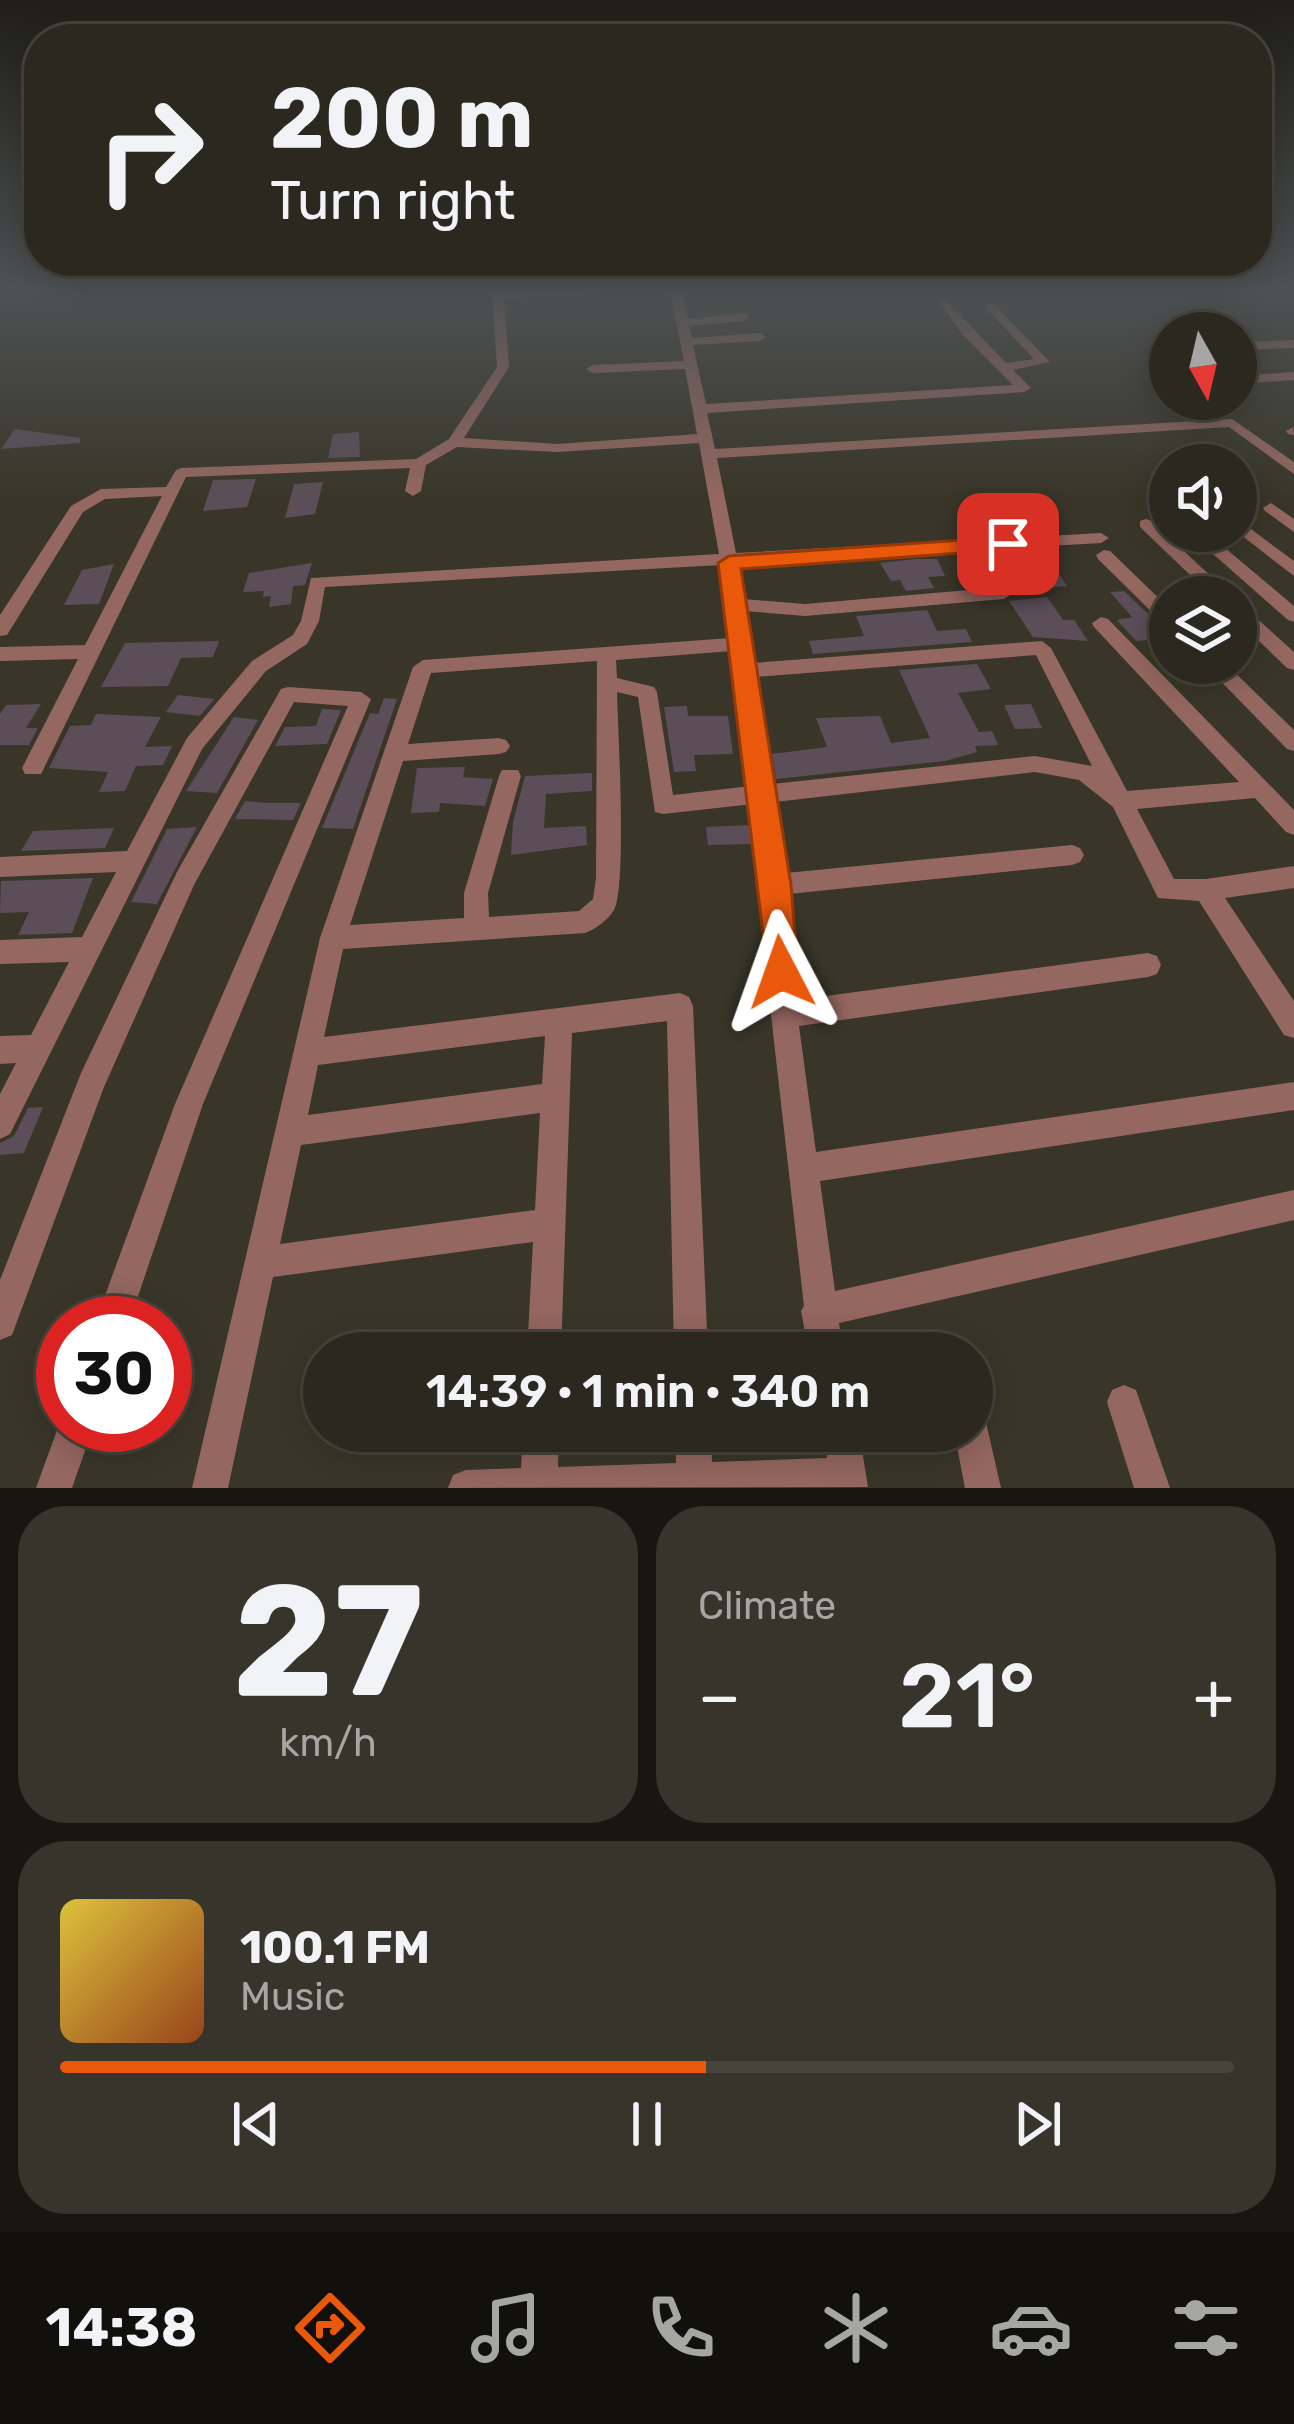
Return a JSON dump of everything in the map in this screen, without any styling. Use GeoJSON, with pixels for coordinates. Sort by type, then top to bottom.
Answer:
{"type":"FeatureCollection","features":[{"type":"Feature","properties":{"kind":"street"},"geometry":{"type":"LineString","coordinates":[[33,768],[181,473],[419,463],[454,442],[503,367],[502,359]]}},
{"type":"Feature","properties":{"kind":"street"},"geometry":{"type":"LineString","coordinates":[[593,369],[618,359]]}},
{"type":"Feature","properties":{"kind":"street"},"geometry":{"type":"LineString","coordinates":[[690,359],[729,563],[776,885],[784,1016],[822,1332]]}},
{"type":"Feature","properties":{"kind":"street"},"geometry":{"type":"LineString","coordinates":[[700,409],[1024,388],[997,359]]}},
{"type":"Feature","properties":{"kind":"street"},"geometry":{"type":"LineString","coordinates":[[1004,367],[1042,359]]}},
{"type":"Feature","properties":{"kind":"street"},"geometry":{"type":"LineString","coordinates":[[1257,379],[1294,376]]}},
{"type":"Feature","properties":{"kind":"street"},"geometry":{"type":"LineString","coordinates":[[454,442],[557,448],[707,446],[1232,423],[1294,469]]}},
{"type":"Feature","properties":{"kind":"street"},"geometry":{"type":"LineString","coordinates":[[413,491],[419,463]]}},
{"type":"Feature","properties":{"kind":"street"},"geometry":{"type":"LineString","coordinates":[[0,630],[77,509],[101,494],[172,491]]}},
{"type":"Feature","properties":{"kind":"street"},"geometry":{"type":"LineString","coordinates":[[1271,508],[1294,526]]}},
{"type":"Feature","properties":{"kind":"street"},"geometry":{"type":"LineString","coordinates":[[1146,524],[1202,576]]}},
{"type":"Feature","properties":{"kind":"street"},"geometry":{"type":"LineString","coordinates":[[1257,540],[1294,570]]}},
{"type":"Feature","properties":{"kind":"street"},"geometry":{"type":"LineString","coordinates":[[0,1124],[194,744],[259,667],[300,639],[310,621],[317,582],[1102,546],[1149,597]]}},
{"type":"Feature","properties":{"kind":"street"},"geometry":{"type":"LineString","coordinates":[[1219,552],[1294,616]]}},
{"type":"Feature","properties":{"kind":"street"},"geometry":{"type":"LineString","coordinates":[[735,604],[805,610],[1004,593]]}},
{"type":"Feature","properties":{"kind":"street"},"geometry":{"type":"LineString","coordinates":[[1101,622],[1294,825]]}},
{"type":"Feature","properties":{"kind":"street"},"geometry":{"type":"LineString","coordinates":[[1257,629],[1294,663]]}},
{"type":"Feature","properties":{"kind":"street"},"geometry":{"type":"LineString","coordinates":[[210,1488],[333,938],[423,667],[606,668],[741,644]]}},
{"type":"Feature","properties":{"kind":"street"},"geometry":{"type":"LineString","coordinates":[[745,671],[1042,648],[1167,890],[1206,890],[1294,877]]}},
{"type":"Feature","properties":{"kind":"street"},"geometry":{"type":"LineString","coordinates":[[0,654],[92,652]]}},
{"type":"Feature","properties":{"kind":"street"},"geometry":{"type":"LineString","coordinates":[[606,668],[647,692],[663,806],[1035,764],[1084,772],[1121,801],[1260,789]]}},
{"type":"Feature","properties":{"kind":"street"},"geometry":{"type":"LineString","coordinates":[[333,938],[585,922],[604,904],[606,668]]}},
{"type":"Feature","properties":{"kind":"street"},"geometry":{"type":"LineString","coordinates":[[1234,684],[1294,743]]}},
{"type":"Feature","properties":{"kind":"street"},"geometry":{"type":"LineString","coordinates":[[0,1323],[100,1063],[185,879],[288,694],[361,699],[189,1104],[121,1296]]}},
{"type":"Feature","properties":{"kind":"street"},"geometry":{"type":"LineString","coordinates":[[393,753],[499,746]]}},
{"type":"Feature","properties":{"kind":"street"},"geometry":{"type":"LineString","coordinates":[[477,928],[476,893],[510,776]]}},
{"type":"Feature","properties":{"kind":"street"},"geometry":{"type":"LineString","coordinates":[[776,885],[1072,855]]}},
{"type":"Feature","properties":{"kind":"street"},"geometry":{"type":"LineString","coordinates":[[0,867],[134,861]]}},
{"type":"Feature","properties":{"kind":"street"},"geometry":{"type":"LineString","coordinates":[[1206,890],[1294,1024]]}},
{"type":"Feature","properties":{"kind":"street"},"geometry":{"type":"LineString","coordinates":[[0,952],[89,949]]}},
{"type":"Feature","properties":{"kind":"street"},"geometry":{"type":"LineString","coordinates":[[784,1016],[1148,965]]}},
{"type":"Feature","properties":{"kind":"street"},"geometry":{"type":"LineString","coordinates":[[307,1053],[680,1006],[690,1332]]}},
{"type":"Feature","properties":{"kind":"street"},"geometry":{"type":"LineString","coordinates":[[545,1332],[559,1023]]}},
{"type":"Feature","properties":{"kind":"street"},"geometry":{"type":"LineString","coordinates":[[0,1050],[38,1049]]}},
{"type":"Feature","properties":{"kind":"street"},"geometry":{"type":"LineString","coordinates":[[802,1169],[1294,1096]]}},
{"type":"Feature","properties":{"kind":"street"},"geometry":{"type":"LineString","coordinates":[[291,1132],[555,1097]]}},
{"type":"Feature","properties":{"kind":"street"},"geometry":{"type":"LineString","coordinates":[[818,1311],[1294,1205]]}},
{"type":"Feature","properties":{"kind":"street"},"geometry":{"type":"LineString","coordinates":[[263,1262],[550,1224]]}},
{"type":"Feature","properties":{"kind":"street"},"geometry":{"type":"LineString","coordinates":[[1124,1402],[1152,1488]]}},
{"type":"Feature","properties":{"kind":"street"},"geometry":{"type":"LineString","coordinates":[[54,1488],[67,1452]]}},
{"type":"Feature","properties":{"kind":"street"},"geometry":{"type":"LineString","coordinates":[[539,1486],[540,1452]]}},
{"type":"Feature","properties":{"kind":"street"},"geometry":{"type":"LineString","coordinates":[[694,1452],[695,1481]]}},
{"type":"Feature","properties":{"kind":"street"},"geometry":{"type":"LineString","coordinates":[[466,1488],[850,1482],[845,1452]]}},
{"type":"Feature","properties":{"kind":"street"},"geometry":{"type":"LineString","coordinates":[[976,1452],[983,1488]]}},
{"type":"Feature","properties":{"kind":"building"},"geometry":{"type":"Polygon","coordinates":[[[15,429],[80,438],[80,443],[1,449],[15,429]]]}},
{"type":"Feature","properties":{"kind":"building"},"geometry":{"type":"Polygon","coordinates":[[[359,432],[360,457],[328,458],[333,434],[359,432]]]}},
{"type":"Feature","properties":{"kind":"building"},"geometry":{"type":"Polygon","coordinates":[[[256,479],[247,507],[203,511],[213,480],[256,479]]]}},
{"type":"Feature","properties":{"kind":"building"},"geometry":{"type":"Polygon","coordinates":[[[323,482],[315,514],[285,518],[294,484],[323,482]]]}},
{"type":"Feature","properties":{"kind":"building"},"geometry":{"type":"Polygon","coordinates":[[[937,559],[945,576],[928,577],[934,588],[906,591],[900,580],[891,581],[880,563],[937,559]]]}},
{"type":"Feature","properties":{"kind":"building"},"geometry":{"type":"Polygon","coordinates":[[[1051,562],[1067,586],[1031,589],[1015,566],[1051,562]]]}},
{"type":"Feature","properties":{"kind":"building"},"geometry":{"type":"Polygon","coordinates":[[[312,563],[305,585],[293,586],[291,604],[269,607],[271,596],[263,597],[264,591],[243,592],[249,573],[312,563]]]}},
{"type":"Feature","properties":{"kind":"building"},"geometry":{"type":"Polygon","coordinates":[[[114,564],[99,604],[64,605],[82,570],[114,564]]]}},
{"type":"Feature","properties":{"kind":"building"},"geometry":{"type":"Polygon","coordinates":[[[1124,591],[1149,615],[1149,640],[1136,641],[1117,620],[1132,617],[1110,592],[1124,591]]]}},
{"type":"Feature","properties":{"kind":"building"},"geometry":{"type":"Polygon","coordinates":[[[1047,597],[1063,620],[1074,620],[1088,641],[1033,637],[1009,601],[1047,597]]]}},
{"type":"Feature","properties":{"kind":"building"},"geometry":{"type":"Polygon","coordinates":[[[927,610],[937,631],[966,629],[972,642],[813,654],[809,641],[864,636],[856,616],[927,610]]]}},
{"type":"Feature","properties":{"kind":"building"},"geometry":{"type":"Polygon","coordinates":[[[219,641],[213,657],[181,658],[168,686],[101,687],[125,643],[219,641]]]}},
{"type":"Feature","properties":{"kind":"building"},"geometry":{"type":"Polygon","coordinates":[[[977,664],[991,689],[958,693],[979,732],[992,731],[998,745],[975,746],[977,752],[945,761],[776,779],[772,754],[827,747],[816,718],[880,716],[891,743],[930,738],[899,670],[977,664]]]}},
{"type":"Feature","properties":{"kind":"building"},"geometry":{"type":"Polygon","coordinates":[[[178,695],[214,699],[200,716],[166,712],[178,695]]]}},
{"type":"Feature","properties":{"kind":"building"},"geometry":{"type":"Polygon","coordinates":[[[384,698],[397,699],[353,829],[322,828],[370,713],[378,714],[384,698]]]}},
{"type":"Feature","properties":{"kind":"building"},"geometry":{"type":"Polygon","coordinates":[[[41,704],[26,728],[38,728],[29,745],[0,745],[0,714],[6,705],[41,704]]]}},
{"type":"Feature","properties":{"kind":"building"},"geometry":{"type":"Polygon","coordinates":[[[1031,704],[1042,728],[1015,729],[1004,705],[1031,704]]]}},
{"type":"Feature","properties":{"kind":"building"},"geometry":{"type":"Polygon","coordinates":[[[687,706],[688,716],[728,716],[733,754],[694,755],[696,771],[674,772],[664,707],[687,706]]]}},
{"type":"Feature","properties":{"kind":"building"},"geometry":{"type":"Polygon","coordinates":[[[322,709],[341,710],[327,744],[275,746],[285,727],[316,726],[322,709]]]}},
{"type":"Feature","properties":{"kind":"building"},"geometry":{"type":"Polygon","coordinates":[[[96,714],[161,717],[145,747],[172,746],[163,765],[136,766],[125,791],[99,792],[108,772],[49,768],[70,726],[91,725],[96,714]]]}},
{"type":"Feature","properties":{"kind":"building"},"geometry":{"type":"Polygon","coordinates":[[[234,717],[258,720],[217,793],[186,791],[234,717]]]}},
{"type":"Feature","properties":{"kind":"building"},"geometry":{"type":"Polygon","coordinates":[[[465,767],[463,777],[493,779],[485,806],[440,803],[439,812],[411,813],[417,768],[465,767]]]}},
{"type":"Feature","properties":{"kind":"building"},"geometry":{"type":"Polygon","coordinates":[[[592,773],[592,791],[546,794],[544,828],[586,826],[587,845],[511,855],[513,822],[525,776],[592,773]]]}},
{"type":"Feature","properties":{"kind":"building"},"geometry":{"type":"Polygon","coordinates":[[[245,801],[301,803],[293,820],[235,819],[245,801]]]}},
{"type":"Feature","properties":{"kind":"building"},"geometry":{"type":"Polygon","coordinates":[[[751,825],[754,844],[708,845],[706,827],[751,825]]]}},
{"type":"Feature","properties":{"kind":"building"},"geometry":{"type":"Polygon","coordinates":[[[197,827],[157,904],[131,902],[167,829],[197,827]]]}},
{"type":"Feature","properties":{"kind":"building"},"geometry":{"type":"Polygon","coordinates":[[[114,828],[105,848],[21,851],[33,831],[114,828]]]}},
{"type":"Feature","properties":{"kind":"building"},"geometry":{"type":"Polygon","coordinates":[[[93,878],[72,933],[18,935],[29,912],[0,913],[1,881],[93,878]]]}},
{"type":"Feature","properties":{"kind":"building"},"geometry":{"type":"Polygon","coordinates":[[[43,1107],[24,1153],[0,1155],[0,1143],[14,1136],[28,1108],[43,1107]]]}},
{"type":"Feature","properties":{"kind":"route"},"geometry":{"type":"LineString","coordinates":[[781,972],[776,885],[729,563],[1008,544]]}}]}
